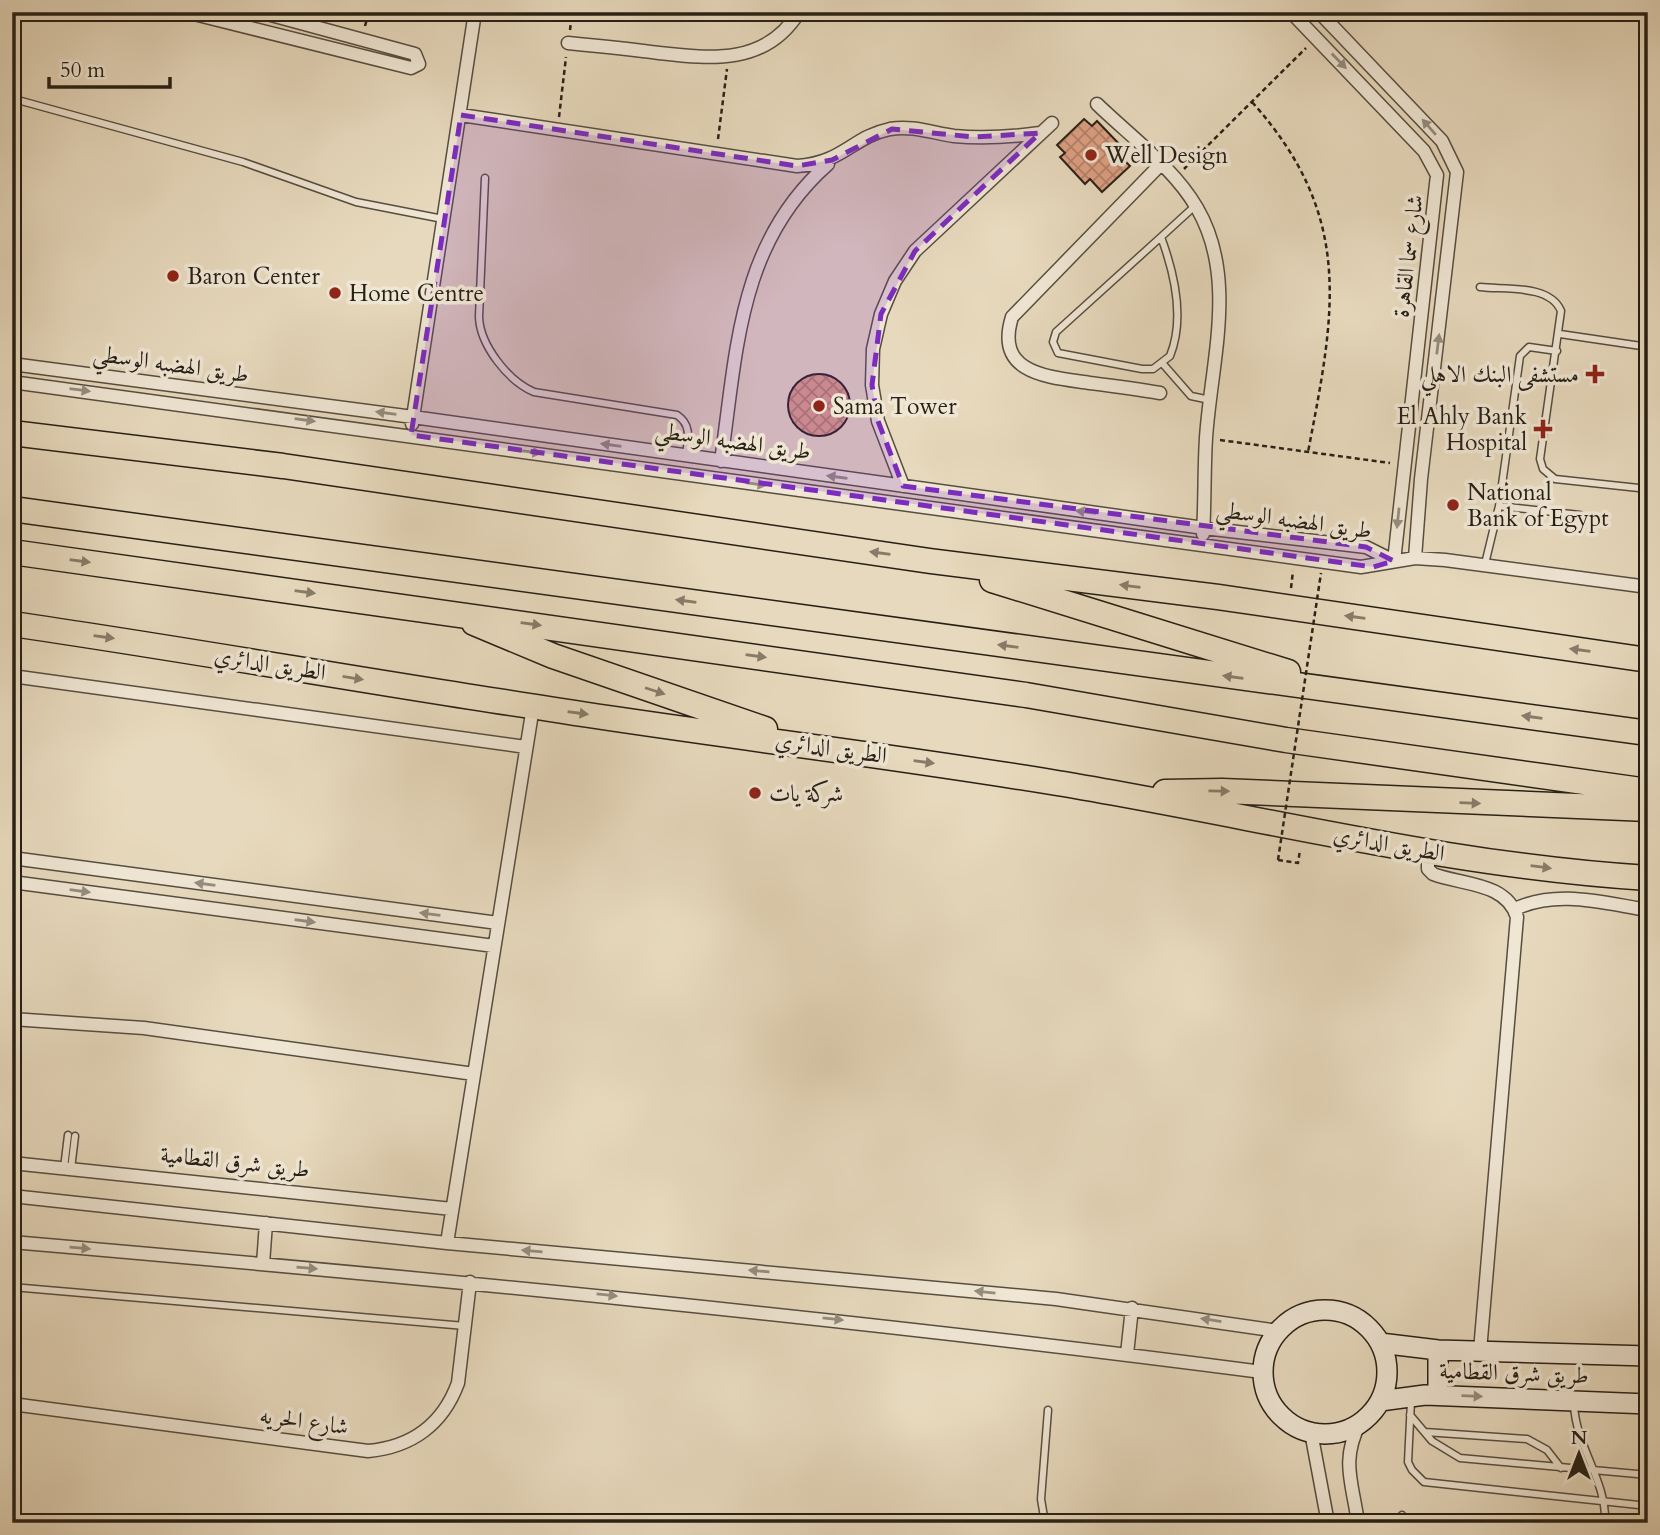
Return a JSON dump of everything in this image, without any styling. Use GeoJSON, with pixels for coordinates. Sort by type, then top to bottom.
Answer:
{"type":"FeatureCollection","features":[{"type":"Feature","properties":{"kind":"highway"},"geometry":{"type":"LineString","coordinates":[[12,433],[323,471],[930,561],[1218,597],[1648,660]]}},
{"type":"Feature","properties":{"kind":"highway"},"geometry":{"type":"LineString","coordinates":[[12,509],[1648,733]]}},
{"type":"Feature","properties":{"kind":"highway"},"geometry":{"type":"LineString","coordinates":[[12,552],[1026,695],[1274,738],[1648,791]]}},
{"type":"Feature","properties":{"kind":"highway"},"geometry":{"type":"LineString","coordinates":[[930,561],[1355,694]]}},
{"type":"Feature","properties":{"kind":"highway"},"geometry":{"type":"LineString","coordinates":[[455,613],[505,638],[553,656],[808,745]]}},
{"type":"Feature","properties":{"kind":"highway","name":"الطريق الدائري"},"geometry":{"type":"LineString","coordinates":[[12,624],[533,707],[808,745],[1126,794],[1428,851],[1648,878]]}},
{"type":"Feature","properties":{"kind":"highway"},"geometry":{"type":"LineString","coordinates":[[1126,794],[1222,791],[1648,809]]}},
{"type":"Feature","properties":{"kind":"highway"},"geometry":{"type":"LineString","coordinates":[[1208,811],[1381,807],[1433,801]]}},
{"type":"Feature","properties":{"kind":"street"},"geometry":{"type":"LineString","coordinates":[[186,12],[411,68],[419,64],[415,54],[260,12]]}},
{"type":"Feature","properties":{"kind":"street"},"geometry":{"type":"LineString","coordinates":[[411,435],[475,12]]}},
{"type":"Feature","properties":{"kind":"street"},"geometry":{"type":"LineString","coordinates":[[568,43],[728,58],[763,47],[787,28],[799,12]]}},
{"type":"Feature","properties":{"kind":"street","name":"شارع سما القاهرة"},"geometry":{"type":"LineString","coordinates":[[1291,12],[1424,151],[1437,175],[1394,561]]}},
{"type":"Feature","properties":{"kind":"street","name":"شارع سما القاهرة"},"geometry":{"type":"LineString","coordinates":[[1320,12],[1442,142],[1457,172],[1421,479],[1416,558]]}},
{"type":"Feature","properties":{"kind":"street"},"geometry":{"type":"LineString","coordinates":[[1097,104],[1175,179],[1196,205],[1214,247],[1219,283],[1206,438],[1203,545]]}},
{"type":"Feature","properties":{"kind":"street"},"geometry":{"type":"LineString","coordinates":[[461,115],[797,166],[832,160]]}},
{"type":"Feature","properties":{"kind":"street"},"geometry":{"type":"LineString","coordinates":[[903,486],[878,421],[872,386],[873,349],[881,314],[895,281],[915,251],[1052,123]]}},
{"type":"Feature","properties":{"kind":"street"},"geometry":{"type":"LineString","coordinates":[[721,461],[741,322],[752,276],[784,212],[814,176],[832,160],[873,134],[892,129],[911,128],[974,138],[1040,133]]}},
{"type":"Feature","properties":{"kind":"street"},"geometry":{"type":"LineString","coordinates":[[1160,165],[1012,317],[1008,331],[1015,358],[1038,375],[1160,393]]}},
{"type":"Feature","properties":{"kind":"street"},"geometry":{"type":"LineString","coordinates":[[1436,194],[1456,195]]}},
{"type":"Feature","properties":{"kind":"street","name":"طريق الهضبه الوسطي"},"geometry":{"type":"LineString","coordinates":[[12,364],[413,417],[1203,528],[1366,548],[1394,561]]}},
{"type":"Feature","properties":{"kind":"street","name":"طريق الهضبه الوسطي"},"geometry":{"type":"LineString","coordinates":[[12,382],[1361,566],[1394,561]]}},
{"type":"Feature","properties":{"kind":"street"},"geometry":{"type":"LineString","coordinates":[[1403,471],[1421,479]]}},
{"type":"Feature","properties":{"kind":"street"},"geometry":{"type":"LineString","coordinates":[[803,490],[805,472]]}},
{"type":"Feature","properties":{"kind":"street"},"geometry":{"type":"LineString","coordinates":[[1394,561],[1416,558],[1485,564],[1648,587]]}},
{"type":"Feature","properties":{"kind":"street"},"geometry":{"type":"LineString","coordinates":[[12,676],[526,747]]}},
{"type":"Feature","properties":{"kind":"street"},"geometry":{"type":"LineString","coordinates":[[447,1243],[533,707]]}},
{"type":"Feature","properties":{"kind":"street"},"geometry":{"type":"LineString","coordinates":[[1428,851],[1428,869],[1433,874],[1487,888],[1515,909],[1517,917],[1480,1351]]}},
{"type":"Feature","properties":{"kind":"street"},"geometry":{"type":"LineString","coordinates":[[12,858],[498,923]]}},
{"type":"Feature","properties":{"kind":"street"},"geometry":{"type":"LineString","coordinates":[[171,903],[175,880]]}},
{"type":"Feature","properties":{"kind":"street"},"geometry":{"type":"LineString","coordinates":[[12,882],[494,946]]}},
{"type":"Feature","properties":{"kind":"street"},"geometry":{"type":"LineString","coordinates":[[1515,909],[1550,898],[1568,898],[1648,910]]}},
{"type":"Feature","properties":{"kind":"street"},"geometry":{"type":"LineString","coordinates":[[358,928],[361,905]]}},
{"type":"Feature","properties":{"kind":"street"},"geometry":{"type":"LineString","coordinates":[[12,1019],[144,1028],[474,1074]]}},
{"type":"Feature","properties":{"kind":"street","name":"طريق شرق القطامية"},"geometry":{"type":"LineString","coordinates":[[12,1163],[452,1209]]}},
{"type":"Feature","properties":{"kind":"street"},"geometry":{"type":"LineString","coordinates":[[12,1196],[447,1243],[950,1288],[1132,1308],[1278,1331]]}},
{"type":"Feature","properties":{"kind":"street"},"geometry":{"type":"LineString","coordinates":[[263,1264],[266,1223]]}},
{"type":"Feature","properties":{"kind":"street"},"geometry":{"type":"LineString","coordinates":[[12,1242],[470,1282],[846,1320],[1262,1371]]}},
{"type":"Feature","properties":{"kind":"street","name":"شارع الحريه"},"geometry":{"type":"LineString","coordinates":[[12,1404],[368,1451],[382,1450],[421,1435],[448,1407],[458,1382],[470,1282]]}},
{"type":"Feature","properties":{"kind":"street"},"geometry":{"type":"LineString","coordinates":[[1127,1354],[1132,1308]]}},
{"type":"Feature","properties":{"kind":"street"},"geometry":{"type":"LineString","coordinates":[[1358,1523],[1348,1459],[1352,1439],[1360,1423],[1380,1401],[1387,1372],[1380,1343],[1360,1321],[1332,1310],[1303,1314],[1278,1331],[1264,1357],[1262,1371],[1268,1399],[1276,1410],[1298,1428],[1311,1432],[1336,1433],[1360,1423]]}},
{"type":"Feature","properties":{"kind":"street","name":"طريق شرق القطامية"},"geometry":{"type":"LineString","coordinates":[[1380,1343],[1438,1350],[1648,1356]]}},
{"type":"Feature","properties":{"kind":"street"},"geometry":{"type":"LineString","coordinates":[[1438,1350],[1438,1395]]}},
{"type":"Feature","properties":{"kind":"street","name":"طريق شرق القطامية"},"geometry":{"type":"LineString","coordinates":[[1380,1401],[1412,1395],[1438,1395],[1648,1404]]}},
{"type":"Feature","properties":{"kind":"street"},"geometry":{"type":"LineString","coordinates":[[1311,1432],[1328,1523]]}},
{"type":"Feature","properties":{"kind":"lane"},"geometry":{"type":"LineString","coordinates":[[14,99],[243,162],[356,202],[445,219]]}},
{"type":"Feature","properties":{"kind":"lane"},"geometry":{"type":"LineString","coordinates":[[485,178],[479,317],[481,334],[489,349],[522,386],[534,392],[681,418],[688,430],[686,456]]}},
{"type":"Feature","properties":{"kind":"lane"},"geometry":{"type":"LineString","coordinates":[[1161,237],[1175,285],[1176,310],[1174,345],[1163,364],[1142,369],[1063,356],[1053,342],[1060,327],[1196,205]]}},
{"type":"Feature","properties":{"kind":"lane"},"geometry":{"type":"LineString","coordinates":[[1480,288],[1549,295],[1562,311],[1540,458],[1543,469],[1555,479],[1648,489]]}},
{"type":"Feature","properties":{"kind":"lane"},"geometry":{"type":"LineString","coordinates":[[1560,334],[1648,346]]}},
{"type":"Feature","properties":{"kind":"lane"},"geometry":{"type":"LineString","coordinates":[[1485,564],[1499,506],[1520,356],[1529,347],[1557,351]]}},
{"type":"Feature","properties":{"kind":"lane"},"geometry":{"type":"LineString","coordinates":[[1163,364],[1191,396],[1210,400]]}},
{"type":"Feature","properties":{"kind":"lane"},"geometry":{"type":"LineString","coordinates":[[1499,506],[1580,514]]}},
{"type":"Feature","properties":{"kind":"lane"},"geometry":{"type":"LineString","coordinates":[[67,1168],[71,1136]]}},
{"type":"Feature","properties":{"kind":"lane"},"geometry":{"type":"LineString","coordinates":[[12,1287],[465,1326]]}},
{"type":"Feature","properties":{"kind":"lane"},"geometry":{"type":"LineString","coordinates":[[1412,1395],[1409,1462],[1412,1470],[1424,1482],[1648,1506]]}},
{"type":"Feature","properties":{"kind":"lane"},"geometry":{"type":"LineString","coordinates":[[1573,1399],[1579,1432],[1604,1502],[1605,1523]]}},
{"type":"Feature","properties":{"kind":"lane"},"geometry":{"type":"LineString","coordinates":[[1045,1523],[1041,1499],[1048,1410]]}},
{"type":"Feature","properties":{"kind":"lane"},"geometry":{"type":"LineString","coordinates":[[1410,1415],[1445,1451],[1460,1458],[1648,1475]]}},
{"type":"Feature","properties":{"kind":"lane"},"geometry":{"type":"LineString","coordinates":[[1425,1432],[1527,1439],[1541,1445],[1561,1468]]}},
{"type":"Feature","properties":{"kind":"path"},"geometry":{"type":"LineString","coordinates":[[557,130],[572,12]]}},
{"type":"Feature","properties":{"kind":"path"},"geometry":{"type":"LineString","coordinates":[[1175,179],[1316,38]]}},
{"type":"Feature","properties":{"kind":"path"},"geometry":{"type":"LineString","coordinates":[[716,153],[728,58]]}},
{"type":"Feature","properties":{"kind":"path"},"geometry":{"type":"LineString","coordinates":[[1252,102],[1278,131],[1300,164],[1316,200],[1327,238],[1331,278],[1330,317],[1308,452]]}},
{"type":"Feature","properties":{"kind":"path"},"geometry":{"type":"LineString","coordinates":[[1206,438],[1308,452],[1403,471]]}},
{"type":"Feature","properties":{"kind":"path"},"geometry":{"type":"LineString","coordinates":[[1297,863],[1278,860],[1321,573]]}},
{"type":"Feature","properties":{"kind":"highlighted area"},"geometry":{"type":"Polygon","coordinates":[[[461,115],[797,166],[832,160],[892,129],[974,137],[1040,133],[915,251],[881,314],[872,385],[878,421],[903,486],[1366,547],[1394,561],[1373,567],[411,435],[461,115]]]}},
{"type":"Feature","properties":{"kind":"building","name":"Well Design"},"geometry":{"type":"Polygon","coordinates":[[[1084,119],[1092,126],[1097,121],[1123,148],[1117,153],[1130,166],[1102,192],[1090,179],[1085,184],[1060,157],[1065,153],[1057,145],[1084,119]]]}},
{"type":"Feature","properties":{"kind":"building","name":"Sama Tower"},"geometry":{"type":"Polygon","coordinates":[[[813,374],[825,374],[841,383],[848,393],[848,417],[841,427],[825,436],[813,436],[802,431],[793,422],[788,411],[788,399],[793,388],[802,379],[813,374]]]}},
{"type":"Feature","properties":{"kind":"place","name":"Well Design"},"geometry":{"type":"Point","coordinates":[1091,155]}},
{"type":"Feature","properties":{"kind":"place","name":"Baron Center"},"geometry":{"type":"Point","coordinates":[173,276]}},
{"type":"Feature","properties":{"kind":"place","name":"Home Centre"},"geometry":{"type":"Point","coordinates":[335,293]}},
{"type":"Feature","properties":{"kind":"place","name":"مستشفى البنك الاهلي"},"geometry":{"type":"Point","coordinates":[1595,374]}},
{"type":"Feature","properties":{"kind":"place","name":"Sama Tower"},"geometry":{"type":"Point","coordinates":[819,406]}},
{"type":"Feature","properties":{"kind":"place","name":"El Ahly Bank Hospital"},"geometry":{"type":"Point","coordinates":[1543,429]}},
{"type":"Feature","properties":{"kind":"place","name":"National Bank of Egypt"},"geometry":{"type":"Point","coordinates":[1453,505]}},
{"type":"Feature","properties":{"kind":"place","name":"شركة يات"},"geometry":{"type":"Point","coordinates":[755,793]}}]}
